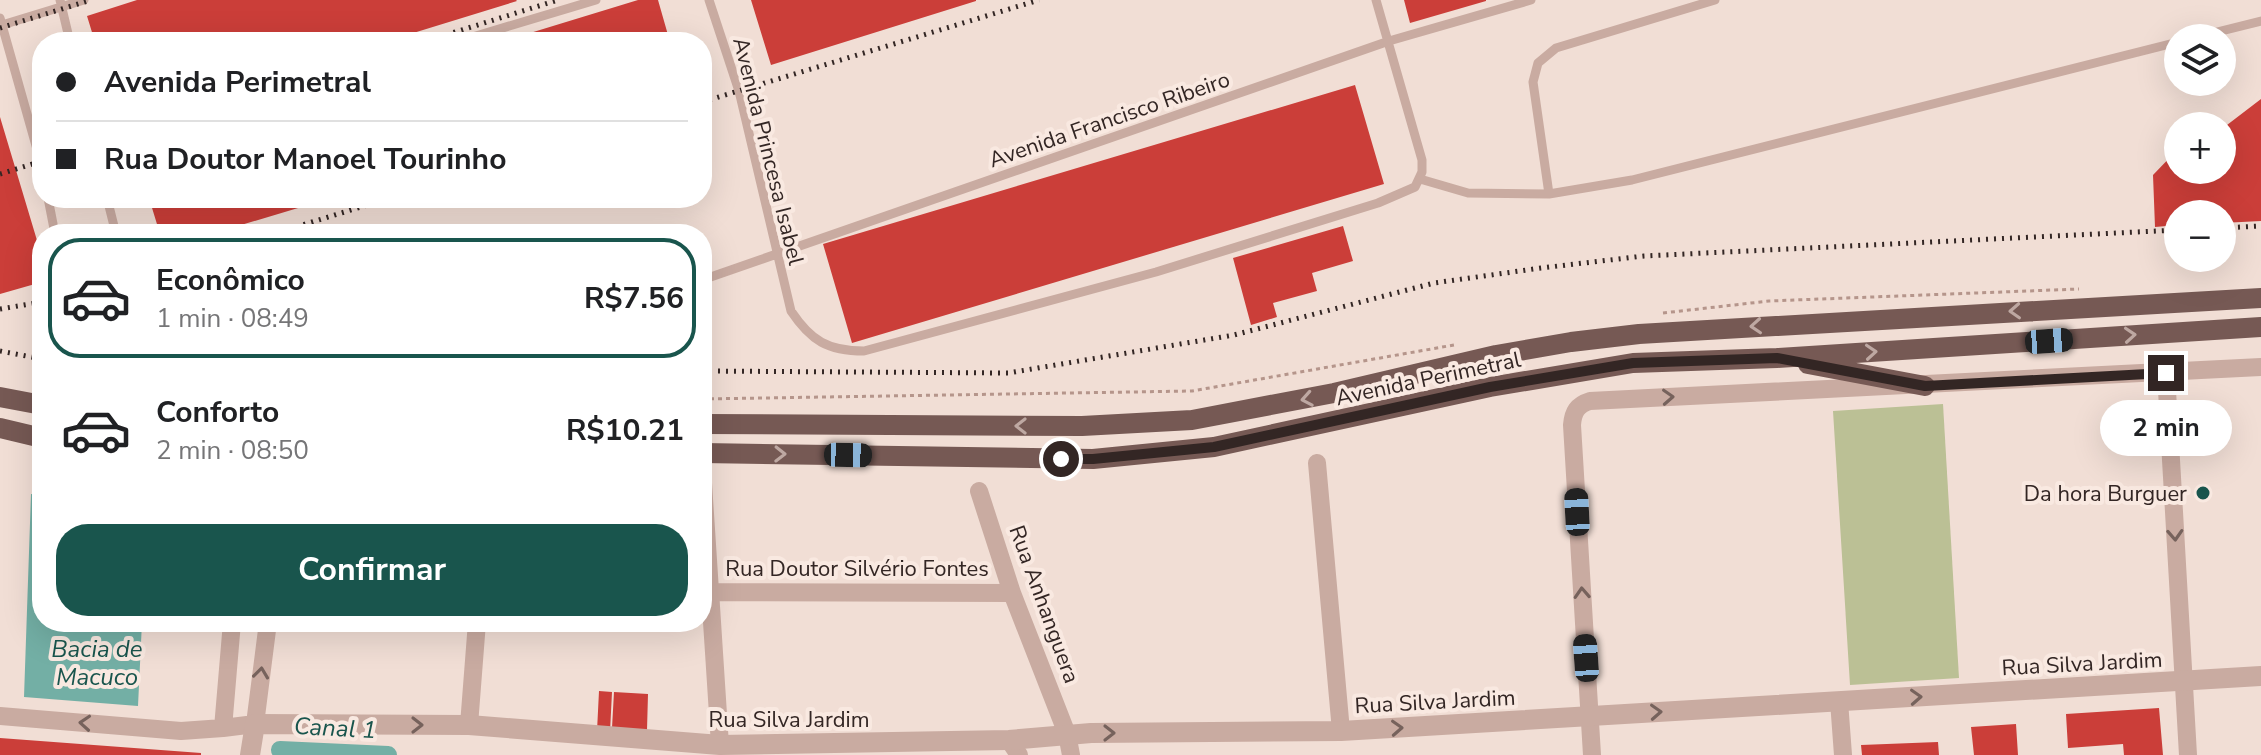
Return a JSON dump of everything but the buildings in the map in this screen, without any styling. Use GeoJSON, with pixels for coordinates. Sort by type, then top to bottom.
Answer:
{"type":"FeatureCollection","features":[{"type":"Feature","properties":{"kind":"main road","name":"Avenida Perimetral"},"geometry":{"type":"LineString","coordinates":[[712,424],[1082,426],[1192,420],[1334,393],[1496,355],[1639,334],[2261,298]]}},
{"type":"Feature","properties":{"kind":"main road","name":"Avenida Perimetral"},"geometry":{"type":"LineString","coordinates":[[712,453],[1093,459],[1214,447],[1490,387],[1633,363],[1777,358],[2261,327]]}},
{"type":"Feature","properties":{"kind":"main road"},"geometry":{"type":"LineString","coordinates":[[1777,358],[1925,386]]}},
{"type":"Feature","properties":{"kind":"main road"},"geometry":{"type":"LineString","coordinates":[[0,397],[32,403]]}},
{"type":"Feature","properties":{"kind":"main road"},"geometry":{"type":"LineString","coordinates":[[0,428],[32,436]]}},
{"type":"Feature","properties":{"kind":"street"},"geometry":{"type":"LineString","coordinates":[[1592,755],[1572,425],[1576,408],[1590,401],[2261,367]]}},
{"type":"Feature","properties":{"kind":"street"},"geometry":{"type":"LineString","coordinates":[[2166,373],[2188,755]]}},
{"type":"Feature","properties":{"kind":"street"},"geometry":{"type":"LineString","coordinates":[[1317,463],[1341,731]]}},
{"type":"Feature","properties":{"kind":"street","name":"Rua Anhanguera"},"geometry":{"type":"LineString","coordinates":[[979,491],[1012,593],[1067,734],[1071,755]]}},
{"type":"Feature","properties":{"kind":"street","name":"Rua Doutor Silvério Fontes"},"geometry":{"type":"LineString","coordinates":[[712,592],[1012,593]]}},
{"type":"Feature","properties":{"kind":"street"},"geometry":{"type":"LineString","coordinates":[[223,728],[231,632]]}},
{"type":"Feature","properties":{"kind":"street"},"geometry":{"type":"LineString","coordinates":[[250,755],[267,632]]}},
{"type":"Feature","properties":{"kind":"street"},"geometry":{"type":"LineString","coordinates":[[469,725],[476,632]]}},
{"type":"Feature","properties":{"kind":"street"},"geometry":{"type":"LineString","coordinates":[[710,632],[720,750]]}},
{"type":"Feature","properties":{"kind":"street","name":"Rua Silva Jardim"},"geometry":{"type":"LineString","coordinates":[[255,724],[469,725],[720,750],[1014,748],[1067,734],[1341,731],[2261,676]]}},
{"type":"Feature","properties":{"kind":"street"},"geometry":{"type":"LineString","coordinates":[[1839,701],[1843,755]]}},
{"type":"Feature","properties":{"kind":"street"},"geometry":{"type":"LineString","coordinates":[[0,716],[181,731],[255,724]]}},
{"type":"Feature","properties":{"kind":"lane"},"geometry":{"type":"LineString","coordinates":[[32,131],[1,22],[84,0]]}},
{"type":"Feature","properties":{"kind":"lane"},"geometry":{"type":"LineString","coordinates":[[489,32],[596,0]]}},
{"type":"Feature","properties":{"kind":"lane","name":"Avenida Princesa Isabel"},"geometry":{"type":"LineString","coordinates":[[709,0],[739,91],[791,311],[803,328],[821,343],[843,351],[864,351],[1156,272],[1378,203],[1415,187],[1420,179]]}},
{"type":"Feature","properties":{"kind":"lane"},"geometry":{"type":"LineString","coordinates":[[1376,0],[1422,160],[1420,179],[1468,193],[1549,194],[1632,180],[2164,46]]}},
{"type":"Feature","properties":{"kind":"lane","name":"Avenida Francisco Ribeiro"},"geometry":{"type":"LineString","coordinates":[[712,276],[1389,41],[1531,0]]}},
{"type":"Feature","properties":{"kind":"lane"},"geometry":{"type":"LineString","coordinates":[[1549,194],[1533,82],[1538,63],[1556,48],[1715,0]]}},
{"type":"Feature","properties":{"kind":"lane"},"geometry":{"type":"LineString","coordinates":[[61,4],[68,32]]}},
{"type":"Feature","properties":{"kind":"lane"},"geometry":{"type":"LineString","coordinates":[[2236,27],[2261,21]]}},
{"type":"Feature","properties":{"kind":"green space"},"geometry":{"type":"Polygon","coordinates":[[[1943,404],[1959,678],[1850,685],[1833,411],[1943,404]]]}},
{"type":"Feature","properties":{"kind":"water","name":"Bacia de Macuco"},"geometry":{"type":"Polygon","coordinates":[[[31,494],[32,632],[142,632],[138,706],[24,697],[31,494]]]}},
{"type":"Feature","properties":{"kind":"waterway","name":"Canal 1"},"geometry":{"type":"LineString","coordinates":[[280,750],[388,755]]}},
{"type":"Feature","properties":{"kind":"railway"},"geometry":{"type":"LineString","coordinates":[[0,28],[91,0]]}},
{"type":"Feature","properties":{"kind":"railway"},"geometry":{"type":"LineString","coordinates":[[455,32],[558,0]]}},
{"type":"Feature","properties":{"kind":"railway"},"geometry":{"type":"LineString","coordinates":[[712,99],[1039,0]]}},
{"type":"Feature","properties":{"kind":"railway"},"geometry":{"type":"LineString","coordinates":[[0,174],[32,164]]}},
{"type":"Feature","properties":{"kind":"railway"},"geometry":{"type":"LineString","coordinates":[[306,224],[358,208]]}},
{"type":"Feature","properties":{"kind":"railway"},"geometry":{"type":"LineString","coordinates":[[2236,227],[2261,226]]}},
{"type":"Feature","properties":{"kind":"railway"},"geometry":{"type":"LineString","coordinates":[[712,371],[1008,373],[1234,335],[1434,283],[1541,268],[1644,256],[2164,231]]}},
{"type":"Feature","properties":{"kind":"railway"},"geometry":{"type":"LineString","coordinates":[[0,309],[32,304]]}},
{"type":"Feature","properties":{"kind":"railway"},"geometry":{"type":"LineString","coordinates":[[0,351],[32,357]]}},
{"type":"Feature","properties":{"kind":"place","name":"Da hora Burguer"},"geometry":{"type":"Point","coordinates":[2203,493]}},
{"type":"Feature","properties":{"kind":"route"},"geometry":{"type":"LineString","coordinates":[[1061,459],[1093,459],[1214,447],[1490,387],[1633,363],[1777,358],[1925,386],[2166,373]]}}]}
